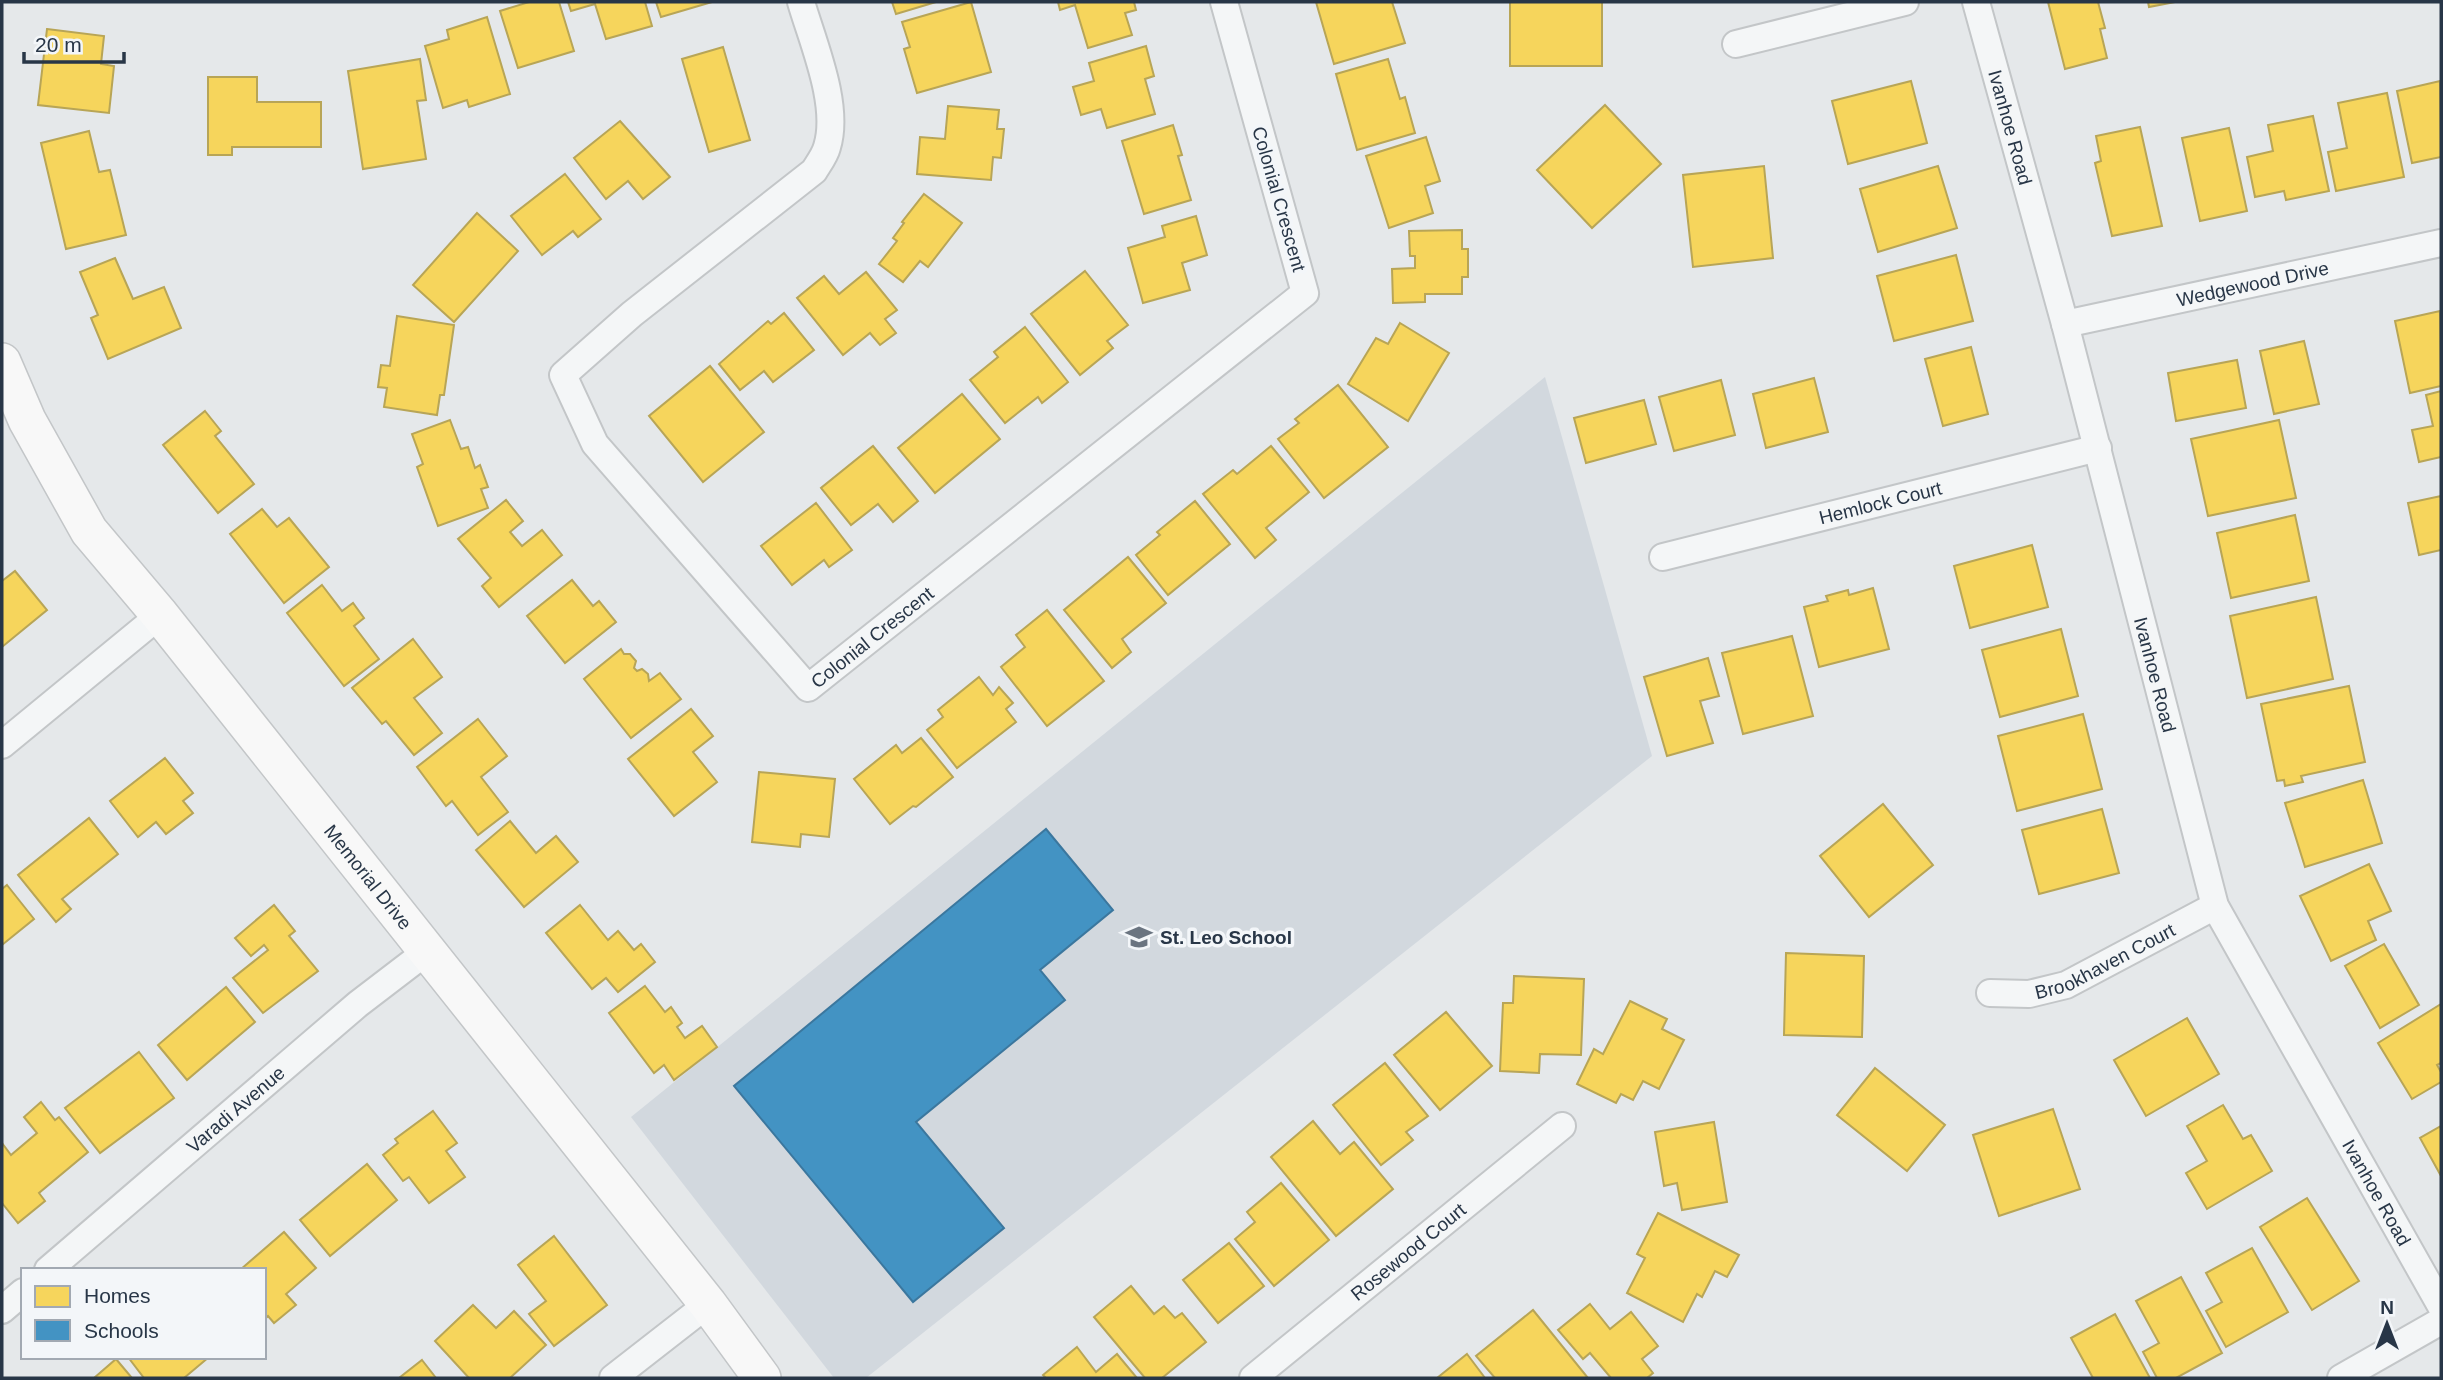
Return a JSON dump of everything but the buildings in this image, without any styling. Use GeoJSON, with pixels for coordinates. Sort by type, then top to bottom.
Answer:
{"type":"FeatureCollection","features":[{"type":"Feature","properties":{"kind":"main road","name":"Memorial Drive"},"geometry":{"type":"LineString","coordinates":[[2,362],[27,420],[89,531],[160,615],[708,1304],[762,1378]]}},
{"type":"Feature","properties":{"kind":"street","name":"Colonial Crescent"},"geometry":{"type":"LineString","coordinates":[[801,2],[826,87],[831,121],[827,148],[814,171],[632,314],[563,375],[596,444],[808,688],[1305,293],[1224,2]]}},
{"type":"Feature","properties":{"kind":"street"},"geometry":{"type":"LineString","coordinates":[[1736,44],[1905,2]]}},
{"type":"Feature","properties":{"kind":"street","name":"Ivanhoe Road"},"geometry":{"type":"LineString","coordinates":[[1976,2],[2066,324],[2215,906],[2441,1306]]}},
{"type":"Feature","properties":{"kind":"street","name":"Wedgewood Drive"},"geometry":{"type":"LineString","coordinates":[[2066,324],[2441,243]]}},
{"type":"Feature","properties":{"kind":"street","name":"Hemlock Court"},"geometry":{"type":"LineString","coordinates":[[1663,557],[2098,448]]}},
{"type":"Feature","properties":{"kind":"street"},"geometry":{"type":"LineString","coordinates":[[2,745],[160,615]]}},
{"type":"Feature","properties":{"kind":"street","name":"Brookhaven Court"},"geometry":{"type":"LineString","coordinates":[[1990,993],[2029,994],[2066,985],[2215,906]]}},
{"type":"Feature","properties":{"kind":"street","name":"Varadi Avenue"},"geometry":{"type":"LineString","coordinates":[[50,1268],[358,1004],[426,952]]}},
{"type":"Feature","properties":{"kind":"street","name":"Rosewood Court"},"geometry":{"type":"LineString","coordinates":[[1253,1378],[1562,1126]]}},
{"type":"Feature","properties":{"kind":"street"},"geometry":{"type":"LineString","coordinates":[[2,1310],[21,1294]]}},
{"type":"Feature","properties":{"kind":"street"},"geometry":{"type":"LineString","coordinates":[[613,1378],[708,1304]]}},
{"type":"Feature","properties":{"kind":"street"},"geometry":{"type":"LineString","coordinates":[[2341,1378],[2441,1321]]}},
{"type":"Feature","properties":{"kind":"shaded area","name":"St. Leo School"},"geometry":{"type":"Polygon","coordinates":[[[1545,377],[1652,756],[866,1378],[834,1378],[631,1117],[1545,377]]]}},
{"type":"Feature","properties":{"kind":"place","name":"St. Leo School"},"geometry":{"type":"Point","coordinates":[1139,937]}}]}
